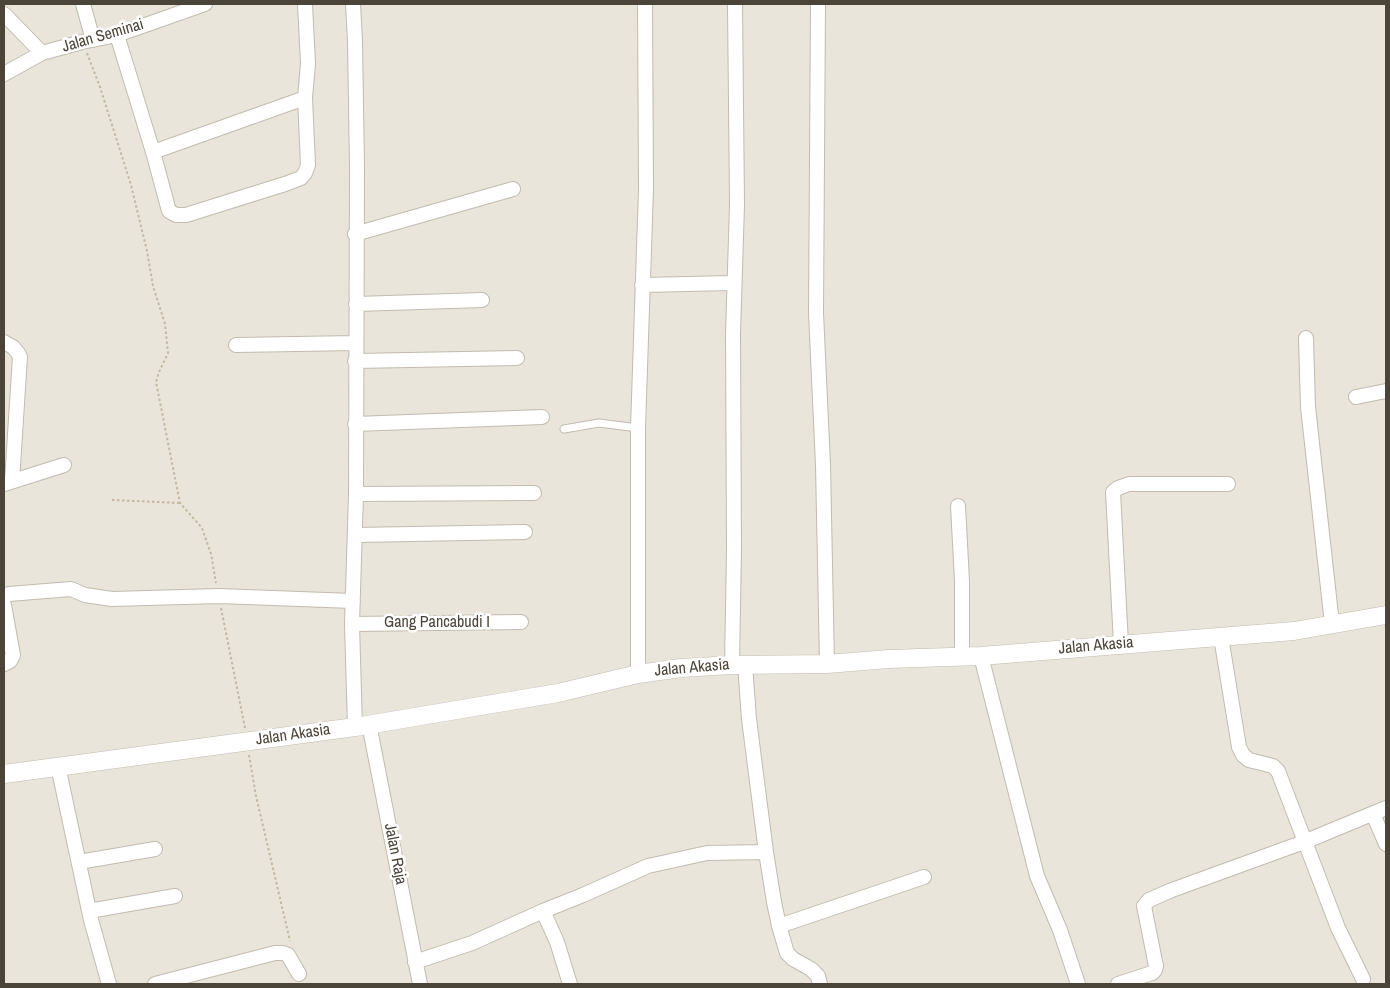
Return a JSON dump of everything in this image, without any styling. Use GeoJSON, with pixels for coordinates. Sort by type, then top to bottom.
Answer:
{"type":"FeatureCollection","features":[{"type":"Feature","properties":{"kind":"street"},"geometry":{"type":"LineString","coordinates":[[83,4],[88,41]]}},
{"type":"Feature","properties":{"kind":"street"},"geometry":{"type":"LineString","coordinates":[[117,35],[169,211],[176,215],[186,215],[285,184],[300,178],[305,173],[308,165],[305,98],[308,62],[305,4]]}},
{"type":"Feature","properties":{"kind":"street","name":"Jalan Raja"},"geometry":{"type":"LineString","coordinates":[[353,4],[356,71],[356,494],[352,624],[362,725],[395,850],[420,984]]}},
{"type":"Feature","properties":{"kind":"street"},"geometry":{"type":"LineString","coordinates":[[638,674],[638,428],[646,189],[645,4]]}},
{"type":"Feature","properties":{"kind":"street"},"geometry":{"type":"LineString","coordinates":[[735,4],[737,205],[733,283],[734,550],[738,664],[749,719],[766,852],[779,926],[787,953],[793,959],[811,969],[818,976],[820,984]]}},
{"type":"Feature","properties":{"kind":"street"},"geometry":{"type":"LineString","coordinates":[[818,4],[816,313],[823,465],[827,664]]}},
{"type":"Feature","properties":{"kind":"street","name":"Jalan Seminai"},"geometry":{"type":"LineString","coordinates":[[5,71],[42,53],[117,35],[197,5]]}},
{"type":"Feature","properties":{"kind":"street"},"geometry":{"type":"LineString","coordinates":[[4,14],[42,53]]}},
{"type":"Feature","properties":{"kind":"street"},"geometry":{"type":"LineString","coordinates":[[153,152],[305,98]]}},
{"type":"Feature","properties":{"kind":"street"},"geometry":{"type":"LineString","coordinates":[[355,234],[513,190]]}},
{"type":"Feature","properties":{"kind":"street"},"geometry":{"type":"LineString","coordinates":[[642,285],[733,283]]}},
{"type":"Feature","properties":{"kind":"street"},"geometry":{"type":"LineString","coordinates":[[356,304],[482,300]]}},
{"type":"Feature","properties":{"kind":"street"},"geometry":{"type":"LineString","coordinates":[[1306,338],[1308,408],[1332,624]]}},
{"type":"Feature","properties":{"kind":"street"},"geometry":{"type":"LineString","coordinates":[[4,342],[13,348],[20,357],[8,483],[64,465]]}},
{"type":"Feature","properties":{"kind":"street"},"geometry":{"type":"LineString","coordinates":[[236,345],[356,343]]}},
{"type":"Feature","properties":{"kind":"street"},"geometry":{"type":"LineString","coordinates":[[355,361],[517,358]]}},
{"type":"Feature","properties":{"kind":"street"},"geometry":{"type":"LineString","coordinates":[[1356,397],[1386,391]]}},
{"type":"Feature","properties":{"kind":"street"},"geometry":{"type":"LineString","coordinates":[[355,424],[542,417]]}},
{"type":"Feature","properties":{"kind":"street"},"geometry":{"type":"LineString","coordinates":[[1121,644],[1113,492],[1128,484],[1228,484]]}},
{"type":"Feature","properties":{"kind":"street"},"geometry":{"type":"LineString","coordinates":[[356,494],[534,493]]}},
{"type":"Feature","properties":{"kind":"street"},"geometry":{"type":"LineString","coordinates":[[958,506],[962,581],[962,657]]}},
{"type":"Feature","properties":{"kind":"street"},"geometry":{"type":"LineString","coordinates":[[355,535],[525,532]]}},
{"type":"Feature","properties":{"kind":"street"},"geometry":{"type":"LineString","coordinates":[[4,597],[9,594],[71,590],[85,595],[112,599],[219,596],[353,601]]}},
{"type":"Feature","properties":{"kind":"street"},"geometry":{"type":"LineString","coordinates":[[4,605],[13,655],[10,661],[4,664]]}},
{"type":"Feature","properties":{"kind":"street","name":"Jalan Akasia"},"geometry":{"type":"LineString","coordinates":[[4,774],[362,725],[558,693],[638,674],[681,668],[738,664],[827,664],[981,656],[1294,631],[1386,615]]}},
{"type":"Feature","properties":{"kind":"street","name":"Gang Pancabudi I"},"geometry":{"type":"LineString","coordinates":[[352,624],[521,622]]}},
{"type":"Feature","properties":{"kind":"street"},"geometry":{"type":"LineString","coordinates":[[1220,637],[1238,746],[1248,760],[1273,766],[1278,771],[1338,928],[1363,979]]}},
{"type":"Feature","properties":{"kind":"street"},"geometry":{"type":"LineString","coordinates":[[981,656],[1037,876],[1060,930],[1078,984]]}},
{"type":"Feature","properties":{"kind":"street"},"geometry":{"type":"LineString","coordinates":[[58,766],[89,911],[109,984]]}},
{"type":"Feature","properties":{"kind":"street"},"geometry":{"type":"LineString","coordinates":[[1118,984],[1152,973],[1155,970],[1156,966],[1144,906],[1149,900],[1304,842],[1380,811],[1386,844]]}},
{"type":"Feature","properties":{"kind":"street"},"geometry":{"type":"LineString","coordinates":[[79,862],[154,849]]}},
{"type":"Feature","properties":{"kind":"street"},"geometry":{"type":"LineString","coordinates":[[415,962],[472,943],[543,910],[583,895],[648,866],[707,853],[766,852]]}},
{"type":"Feature","properties":{"kind":"street"},"geometry":{"type":"LineString","coordinates":[[779,926],[924,877]]}},
{"type":"Feature","properties":{"kind":"street"},"geometry":{"type":"LineString","coordinates":[[89,911],[175,896]]}},
{"type":"Feature","properties":{"kind":"street"},"geometry":{"type":"LineString","coordinates":[[543,910],[557,942],[570,984]]}},
{"type":"Feature","properties":{"kind":"street"},"geometry":{"type":"LineString","coordinates":[[156,984],[274,953],[288,955],[299,974]]}},
{"type":"Feature","properties":{"kind":"lane"},"geometry":{"type":"LineString","coordinates":[[564,429],[599,423],[638,428]]}},
{"type":"Feature","properties":{"kind":"path"},"geometry":{"type":"LineString","coordinates":[[88,41],[115,138],[131,185],[147,251],[153,286],[165,324],[168,353],[156,382],[180,504],[202,528],[211,554],[256,796],[291,945]]}},
{"type":"Feature","properties":{"kind":"path"},"geometry":{"type":"LineString","coordinates":[[112,500],[180,504]]}},
{"type":"Feature","properties":{"kind":"shaded area"},"geometry":{"type":"Polygon","coordinates":[[[4,4],[1386,4],[1386,984],[4,984],[4,4]]]}}]}
